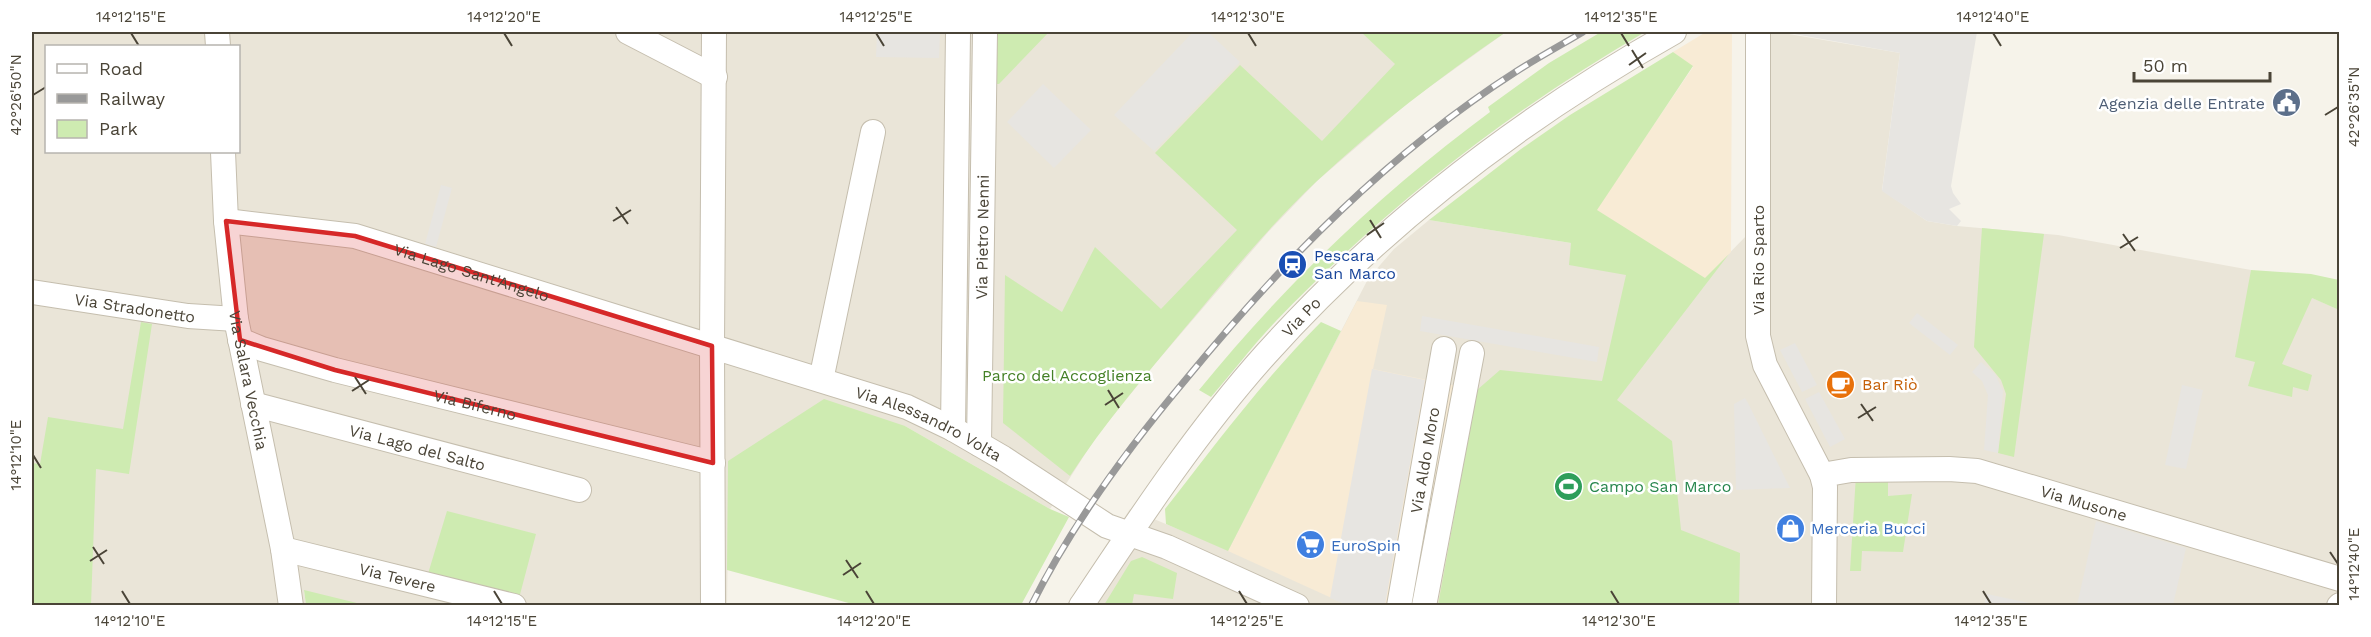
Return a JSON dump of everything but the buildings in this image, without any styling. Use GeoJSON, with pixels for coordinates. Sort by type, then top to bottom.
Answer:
{"type":"FeatureCollection","features":[{"type":"Feature","properties":{"kind":"street"},"geometry":{"type":"LineString","coordinates":[[628,32],[715,77]]}},
{"type":"Feature","properties":{"kind":"street"},"geometry":{"type":"LineString","coordinates":[[713,606],[714,32]]}},
{"type":"Feature","properties":{"kind":"street","name":"Via Pietro Nenni"},"geometry":{"type":"LineString","coordinates":[[953,429],[958,32]]}},
{"type":"Feature","properties":{"kind":"street","name":"Via Pietro Nenni"},"geometry":{"type":"LineString","coordinates":[[979,444],[985,32]]}},
{"type":"Feature","properties":{"kind":"street","name":"Via Po"},"geometry":{"type":"LineString","coordinates":[[1081,606],[1190,447],[1237,388],[1291,327],[1347,271],[1495,147],[1557,104],[1674,32]]}},
{"type":"Feature","properties":{"kind":"street","name":"Via Rio Sparto"},"geometry":{"type":"LineString","coordinates":[[1758,32],[1758,336],[1765,365],[1822,475],[1827,500],[1824,606]]}},
{"type":"Feature","properties":{"kind":"street"},"geometry":{"type":"LineString","coordinates":[[821,380],[873,132]]}},
{"type":"Feature","properties":{"kind":"street","name":"Via Salara Vecchia"},"geometry":{"type":"LineString","coordinates":[[223,153],[226,221],[238,329],[283,549],[291,606]]}},
{"type":"Feature","properties":{"kind":"street","name":"Via Lago Sant'Angelo"},"geometry":{"type":"LineString","coordinates":[[226,221],[355,236],[712,346]]}},
{"type":"Feature","properties":{"kind":"street","name":"Via Stradonetto"},"geometry":{"type":"LineString","coordinates":[[32,292],[181,315],[238,329]]}},
{"type":"Feature","properties":{"kind":"street","name":"Via Biferno"},"geometry":{"type":"LineString","coordinates":[[238,329],[262,349],[335,370],[713,463]]}},
{"type":"Feature","properties":{"kind":"street","name":"Via Alessandro Volta"},"geometry":{"type":"LineString","coordinates":[[712,346],[907,407],[979,444],[1103,524],[1129,533]]}},
{"type":"Feature","properties":{"kind":"street","name":"Via Aldo Moro"},"geometry":{"type":"LineString","coordinates":[[1399,606],[1444,349]]}},
{"type":"Feature","properties":{"kind":"street","name":"Via Aldo Moro"},"geometry":{"type":"LineString","coordinates":[[1424,606],[1472,353]]}},
{"type":"Feature","properties":{"kind":"street","name":"Via Lago del Salto"},"geometry":{"type":"LineString","coordinates":[[253,404],[579,490]]}},
{"type":"Feature","properties":{"kind":"street","name":"Via Musone"},"geometry":{"type":"LineString","coordinates":[[1822,475],[1851,470],[1977,471],[2340,579]]}},
{"type":"Feature","properties":{"kind":"street"},"geometry":{"type":"LineString","coordinates":[[1129,533],[1167,547],[1297,606]]}},
{"type":"Feature","properties":{"kind":"street","name":"Via Tevere"},"geometry":{"type":"LineString","coordinates":[[283,549],[514,606]]}},
{"type":"Feature","properties":{"kind":"highlighted area"},"geometry":{"type":"Polygon","coordinates":[[[226,221],[355,236],[712,346],[713,463],[335,370],[240,340],[226,221]]]}},
{"type":"Feature","properties":{"kind":"shaded area"},"geometry":{"type":"Polygon","coordinates":[[[32,32],[1506,32],[1410,101],[1317,181],[1269,231],[1154,365],[1096,437],[1050,509],[905,426],[729,461],[727,606],[365,606],[304,591],[306,605],[32,605],[32,32]]]}},
{"type":"Feature","properties":{"kind":"shaded area"},"geometry":{"type":"Polygon","coordinates":[[[877,32],[940,32],[939,58],[876,57],[877,32]]]}},
{"type":"Feature","properties":{"kind":"shaded area"},"geometry":{"type":"Polygon","coordinates":[[[1193,32],[1208,32],[1240,62],[1154,151],[1114,115],[1193,32]]]}},
{"type":"Feature","properties":{"kind":"shaded area"},"geometry":{"type":"Polygon","coordinates":[[[1706,32],[1732,32],[1731,252],[1705,279],[1596,210],[1693,67],[1673,52],[1706,32]]]}},
{"type":"Feature","properties":{"kind":"shaded area"},"geometry":{"type":"Polygon","coordinates":[[[1783,32],[1977,32],[1951,186],[1961,204],[1949,209],[1961,221],[1957,226],[1927,221],[1882,191],[1900,53],[1783,32]]]}},
{"type":"Feature","properties":{"kind":"shaded area"},"geometry":{"type":"Polygon","coordinates":[[[1750,33],[1783,33],[1900,53],[1882,190],[1927,221],[2058,235],[2251,270],[2339,310],[2339,605],[1066,606],[1130,509],[1228,550],[1368,279],[1394,249],[1429,220],[1571,243],[1596,210],[1705,278],[1748,234],[1750,33]]]}},
{"type":"Feature","properties":{"kind":"shaded area"},"geometry":{"type":"Polygon","coordinates":[[[1043,84],[1091,130],[1054,168],[1007,122],[1043,84]]]}},
{"type":"Feature","properties":{"kind":"shaded area"},"geometry":{"type":"Polygon","coordinates":[[[441,185],[452,188],[436,247],[425,244],[441,185]]]}},
{"type":"Feature","properties":{"kind":"shaded area"},"geometry":{"type":"Polygon","coordinates":[[[1357,301],[1387,305],[1373,369],[1477,390],[1438,605],[1347,605],[1228,551],[1357,301]]]}},
{"type":"Feature","properties":{"kind":"shaded area"},"geometry":{"type":"Polygon","coordinates":[[[1917,313],[1958,345],[1950,355],[1909,323],[1917,313]]]}},
{"type":"Feature","properties":{"kind":"shaded area"},"geometry":{"type":"Polygon","coordinates":[[[1422,316],[1599,347],[1597,362],[1420,331],[1422,316]]]}},
{"type":"Feature","properties":{"kind":"shaded area"},"geometry":{"type":"Polygon","coordinates":[[[1795,343],[1817,385],[1802,392],[1780,350],[1795,343]]]}},
{"type":"Feature","properties":{"kind":"shaded area"},"geometry":{"type":"Polygon","coordinates":[[[1981,362],[1995,374],[2003,391],[1998,453],[1984,450],[1988,395],[1982,381],[1972,372],[1981,362]]]}},
{"type":"Feature","properties":{"kind":"shaded area"},"geometry":{"type":"Polygon","coordinates":[[[1372,369],[1425,380],[1385,605],[1347,605],[1330,598],[1372,369]]]}},
{"type":"Feature","properties":{"kind":"shaded area"},"geometry":{"type":"Polygon","coordinates":[[[2182,385],[2203,390],[2186,469],[2165,465],[2182,385]]]}},
{"type":"Feature","properties":{"kind":"shaded area"},"geometry":{"type":"Polygon","coordinates":[[[1819,392],[1845,439],[1830,447],[1805,399],[1819,392]]]}},
{"type":"Feature","properties":{"kind":"shaded area"},"geometry":{"type":"Polygon","coordinates":[[[1745,398],[1790,488],[1736,490],[1734,404],[1745,398]]]}},
{"type":"Feature","properties":{"kind":"shaded area"},"geometry":{"type":"Polygon","coordinates":[[[2096,521],[2186,548],[2173,605],[2077,605],[2096,521]]]}},
{"type":"Feature","properties":{"kind":"shaded area"},"geometry":{"type":"Polygon","coordinates":[[[1987,594],[2039,605],[1984,605],[1987,594]]]}},
{"type":"Feature","properties":{"kind":"green space"},"geometry":{"type":"Polygon","coordinates":[[[995,32],[1049,32],[999,84],[994,84],[995,32]]]}},
{"type":"Feature","properties":{"kind":"green space","name":"Parco del Accoglienza"},"geometry":{"type":"Polygon","coordinates":[[[1361,32],[1506,32],[1433,84],[1385,122],[1299,198],[1154,365],[1110,419],[1070,476],[1003,423],[1005,275],[1062,312],[1095,247],[1161,309],[1237,230],[1155,153],[1240,65],[1322,141],[1395,64],[1361,32]]]}},
{"type":"Feature","properties":{"kind":"green space"},"geometry":{"type":"Polygon","coordinates":[[[1601,32],[1645,32],[1545,95],[1450,164],[1361,239],[1318,279],[1268,330],[1211,397],[1199,390],[1231,351],[1300,277],[1373,207],[1490,112],[1488,107],[1549,63],[1601,32]]]}},
{"type":"Feature","properties":{"kind":"green space"},"geometry":{"type":"Polygon","coordinates":[[[1673,52],[1693,66],[1597,210],[1705,278],[1729,254],[1617,400],[1672,441],[1681,530],[1740,553],[1739,605],[1438,605],[1477,390],[1500,370],[1602,381],[1626,275],[1569,265],[1571,243],[1429,220],[1521,149],[1570,115],[1673,52]]]}},
{"type":"Feature","properties":{"kind":"green space"},"geometry":{"type":"Polygon","coordinates":[[[1982,228],[2044,234],[2014,457],[1998,453],[2006,394],[2001,380],[1974,347],[1982,228]]]}},
{"type":"Feature","properties":{"kind":"green space"},"geometry":{"type":"Polygon","coordinates":[[[2251,270],[2311,274],[2339,280],[2339,310],[2312,298],[2282,364],[2312,375],[2308,391],[2293,387],[2292,397],[2248,386],[2255,362],[2235,357],[2251,270]]]}},
{"type":"Feature","properties":{"kind":"green space"},"geometry":{"type":"Polygon","coordinates":[[[141,322],[152,324],[129,474],[96,469],[91,605],[32,605],[32,463],[40,464],[48,417],[123,429],[141,322]]]}},
{"type":"Feature","properties":{"kind":"green space"},"geometry":{"type":"Polygon","coordinates":[[[1321,322],[1341,331],[1228,551],[1166,524],[1165,509],[1259,390],[1321,322]]]}},
{"type":"Feature","properties":{"kind":"green space"},"geometry":{"type":"Polygon","coordinates":[[[824,399],[905,426],[1050,509],[1069,517],[1021,605],[856,605],[727,570],[728,461],[824,399]]]}},
{"type":"Feature","properties":{"kind":"green space"},"geometry":{"type":"Polygon","coordinates":[[[1888,474],[1888,496],[1912,494],[1903,552],[1862,551],[1861,571],[1850,571],[1856,475],[1888,474]]]}},
{"type":"Feature","properties":{"kind":"green space"},"geometry":{"type":"Polygon","coordinates":[[[447,511],[536,534],[518,602],[427,577],[447,511]]]}},
{"type":"Feature","properties":{"kind":"green space"},"geometry":{"type":"Polygon","coordinates":[[[1142,557],[1177,573],[1173,599],[1134,594],[1132,605],[1104,605],[1131,561],[1142,557]]]}},
{"type":"Feature","properties":{"kind":"green space"},"geometry":{"type":"Polygon","coordinates":[[[304,590],[365,605],[306,605],[304,590]]]}},
{"type":"Feature","properties":{"kind":"railway"},"geometry":{"type":"LineString","coordinates":[[1031,606],[1064,546],[1123,459],[1223,335],[1300,251],[1340,211],[1425,137],[1517,71],[1583,32]]}},
{"type":"Feature","properties":{"kind":"place","name":"Agenzia delle Entrate"},"geometry":{"type":"Point","coordinates":[2286,103]}},
{"type":"Feature","properties":{"kind":"place","name":"Pescara San Marco"},"geometry":{"type":"Point","coordinates":[1293,264]}},
{"type":"Feature","properties":{"kind":"place","name":"Bar Riò"},"geometry":{"type":"Point","coordinates":[1841,384]}},
{"type":"Feature","properties":{"kind":"place","name":"Campo San Marco"},"geometry":{"type":"Point","coordinates":[1568,486]}},
{"type":"Feature","properties":{"kind":"place","name":"Merceria Bucci"},"geometry":{"type":"Point","coordinates":[1790,528]}},
{"type":"Feature","properties":{"kind":"place","name":"EuroSpin"},"geometry":{"type":"Point","coordinates":[1310,545]}}]}
